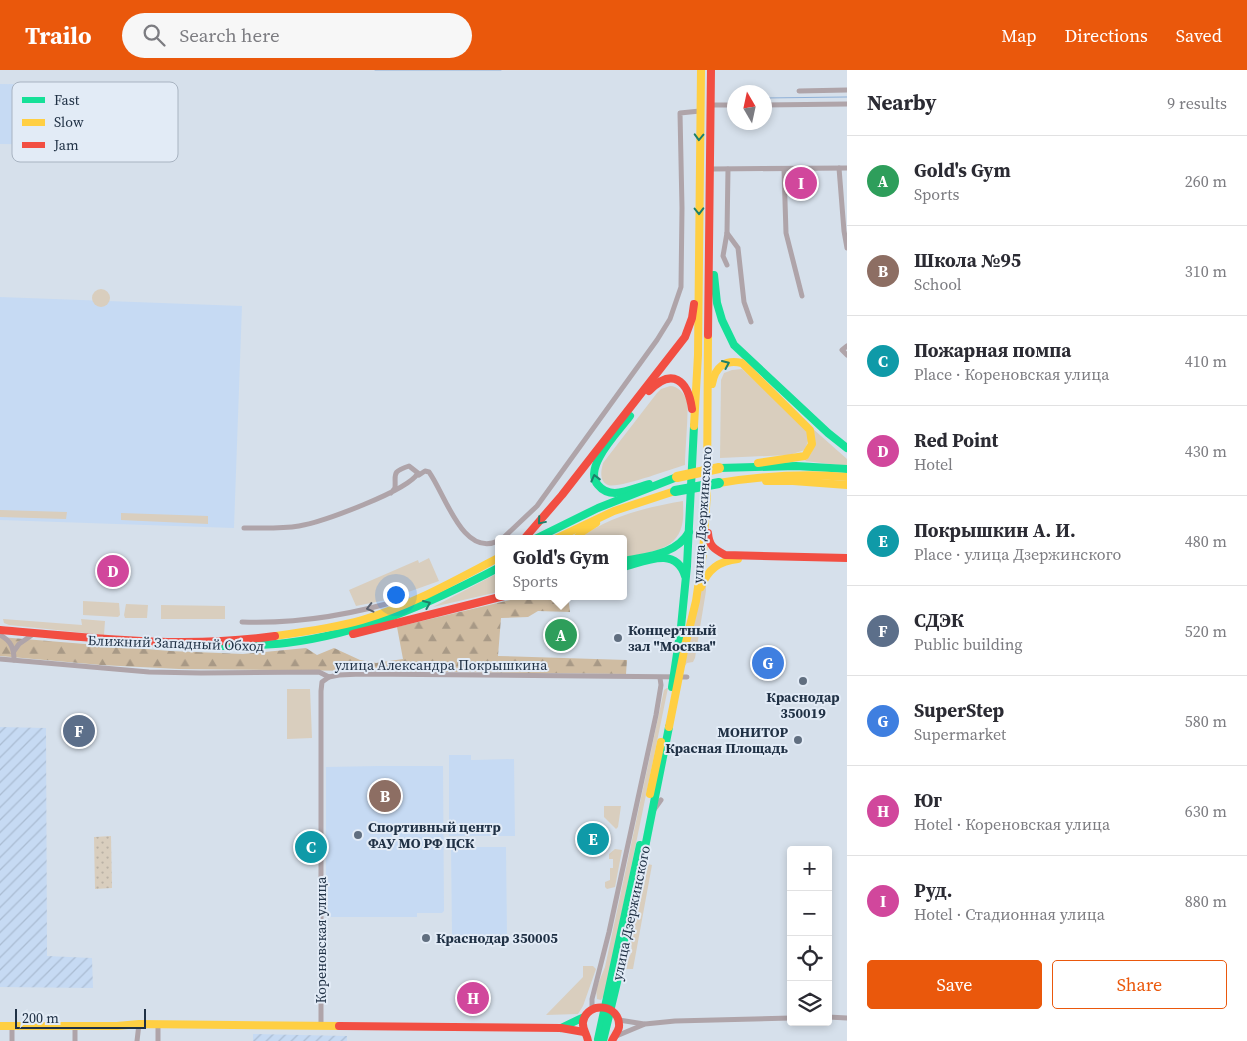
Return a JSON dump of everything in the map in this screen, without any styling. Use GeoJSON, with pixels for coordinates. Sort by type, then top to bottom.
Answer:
{"type":"FeatureCollection","features":[{"type":"Feature","properties":{"kind":"main road","name":"улица Дзержинского"},"geometry":{"type":"LineString","coordinates":[[609,1040],[608,1008],[646,816],[680,678],[691,523],[693,443],[697,397],[701,70]]}},
{"type":"Feature","properties":{"kind":"main road","name":"улица Дзержинского"},"geometry":{"type":"LineString","coordinates":[[591,1038],[608,1008],[620,970],[696,601],[702,553],[707,493],[712,70]]}},
{"type":"Feature","properties":{"kind":"main road"},"geometry":{"type":"LineString","coordinates":[[710,229],[720,318],[728,337],[749,361],[847,448]]}},
{"type":"Feature","properties":{"kind":"main road"},"geometry":{"type":"LineString","coordinates":[[528,535],[562,495],[685,337],[693,313],[699,260]]}},
{"type":"Feature","properties":{"kind":"main road"},"geometry":{"type":"LineString","coordinates":[[693,443],[692,402],[688,389],[677,379],[664,380],[654,385],[596,462],[593,472],[594,481],[597,486],[607,493],[614,493],[723,467],[802,457],[809,451],[812,443],[811,434],[806,424],[745,365],[735,360],[723,363],[713,376],[707,458]]}},
{"type":"Feature","properties":{"kind":"main road"},"geometry":{"type":"LineString","coordinates":[[723,467],[796,466],[847,469]]}},
{"type":"Feature","properties":{"kind":"main road"},"geometry":{"type":"LineString","coordinates":[[563,535],[589,521],[654,496],[722,482],[787,474],[847,477]]}},
{"type":"Feature","properties":{"kind":"main road"},"geometry":{"type":"LineString","coordinates":[[543,535],[598,508],[673,478]]}},
{"type":"Feature","properties":{"kind":"main road"},"geometry":{"type":"LineString","coordinates":[[722,482],[793,481],[847,485]]}},
{"type":"Feature","properties":{"kind":"main road"},"geometry":{"type":"LineString","coordinates":[[707,493],[708,539],[714,549],[720,554],[847,559]]}},
{"type":"Feature","properties":{"kind":"main road"},"geometry":{"type":"LineString","coordinates":[[580,535],[588,528],[621,508]]}},
{"type":"Feature","properties":{"kind":"main road"},"geometry":{"type":"LineString","coordinates":[[627,560],[671,550],[686,539],[691,523]]}},
{"type":"Feature","properties":{"kind":"main road"},"geometry":{"type":"LineString","coordinates":[[627,566],[663,557],[672,558],[681,564],[683,568],[685,593]]}},
{"type":"Feature","properties":{"kind":"main road"},"geometry":{"type":"LineString","coordinates":[[696,601],[707,572],[725,561],[736,559],[847,559]]}},
{"type":"Feature","properties":{"kind":"main road","name":"Ближний Западный Обход"},"geometry":{"type":"LineString","coordinates":[[78,638],[174,641],[223,640],[293,634],[362,619],[434,590],[495,562]]}},
{"type":"Feature","properties":{"kind":"main road"},"geometry":{"type":"LineString","coordinates":[[280,645],[336,634],[396,616],[452,593],[495,563]]}},
{"type":"Feature","properties":{"kind":"main road"},"geometry":{"type":"LineString","coordinates":[[280,645],[347,636],[495,598]]}},
{"type":"Feature","properties":{"kind":"main road"},"geometry":{"type":"LineString","coordinates":[[0,633],[78,638]]}},
{"type":"Feature","properties":{"kind":"main road"},"geometry":{"type":"LineString","coordinates":[[0,633],[78,638]]}},
{"type":"Feature","properties":{"kind":"main road","name":"Ближний Западный Обход"},"geometry":{"type":"LineString","coordinates":[[78,638],[139,644],[231,647],[280,645]]}},
{"type":"Feature","properties":{"kind":"main road"},"geometry":{"type":"LineString","coordinates":[[562,1028],[584,1017],[592,1008],[599,1006],[608,1008],[615,1013],[619,1020],[617,1033],[609,1040]]}},
{"type":"Feature","properties":{"kind":"main road"},"geometry":{"type":"LineString","coordinates":[[584,1017],[582,1024],[591,1038]]}},
{"type":"Feature","properties":{"kind":"main road"},"geometry":{"type":"LineString","coordinates":[[0,1026],[158,1024],[562,1028],[591,1038]]}},
{"type":"Feature","properties":{"kind":"street"},"geometry":{"type":"LineString","coordinates":[[799,90],[847,90]]}},
{"type":"Feature","properties":{"kind":"street"},"geometry":{"type":"LineString","coordinates":[[772,105],[847,104]]}},
{"type":"Feature","properties":{"kind":"street"},"geometry":{"type":"LineString","coordinates":[[711,105],[727,105]]}},
{"type":"Feature","properties":{"kind":"street"},"geometry":{"type":"LineString","coordinates":[[506,535],[537,506],[657,340],[670,319],[679,297],[682,269],[680,113],[700,111]]}},
{"type":"Feature","properties":{"kind":"street"},"geometry":{"type":"LineString","coordinates":[[839,168],[847,248]]}},
{"type":"Feature","properties":{"kind":"street"},"geometry":{"type":"LineString","coordinates":[[711,170],[847,168]]}},
{"type":"Feature","properties":{"kind":"street"},"geometry":{"type":"LineString","coordinates":[[727,265],[723,256],[727,233],[728,169]]}},
{"type":"Feature","properties":{"kind":"street"},"geometry":{"type":"LineString","coordinates":[[784,169],[786,233],[802,296]]}},
{"type":"Feature","properties":{"kind":"street"},"geometry":{"type":"LineString","coordinates":[[727,233],[738,248],[744,302],[751,322]]}},
{"type":"Feature","properties":{"kind":"street"},"geometry":{"type":"LineString","coordinates":[[845,348],[847,355]]}},
{"type":"Feature","properties":{"kind":"street"},"geometry":{"type":"LineString","coordinates":[[391,493],[395,488],[394,477],[396,473],[409,466],[419,475]]}},
{"type":"Feature","properties":{"kind":"street"},"geometry":{"type":"LineString","coordinates":[[244,528],[301,526],[391,493],[425,471],[429,472],[461,528],[471,539],[484,544],[495,542]]}},
{"type":"Feature","properties":{"kind":"street"},"geometry":{"type":"LineString","coordinates":[[242,622],[257,623],[331,616],[361,610],[434,590]]}},
{"type":"Feature","properties":{"kind":"street"},"geometry":{"type":"LineString","coordinates":[[0,633],[10,643],[14,651],[14,660]]}},
{"type":"Feature","properties":{"kind":"street"},"geometry":{"type":"LineString","coordinates":[[14,651],[22,641],[32,636]]}},
{"type":"Feature","properties":{"kind":"street","name":"улица Александра Покрышкина"},"geometry":{"type":"LineString","coordinates":[[0,659],[148,672],[320,672],[329,677],[361,674],[680,678]]}},
{"type":"Feature","properties":{"kind":"street","name":"Кореновская улица"},"geometry":{"type":"LineString","coordinates":[[320,1026],[321,690],[322,682],[329,677]]}},
{"type":"Feature","properties":{"kind":"street","name":"улица Дзержинского"},"geometry":{"type":"LineString","coordinates":[[592,1008],[592,999],[606,946],[652,733],[661,686],[660,678]]}},
{"type":"Feature","properties":{"kind":"street"},"geometry":{"type":"LineString","coordinates":[[652,814],[660,800]]}},
{"type":"Feature","properties":{"kind":"street"},"geometry":{"type":"LineString","coordinates":[[832,1017],[847,1018]]}},
{"type":"Feature","properties":{"kind":"street"},"geometry":{"type":"LineString","coordinates":[[619,1020],[645,1024],[675,1020],[787,1018]]}},
{"type":"Feature","properties":{"kind":"street"},"geometry":{"type":"LineString","coordinates":[[138,1041],[140,1024]]}},
{"type":"Feature","properties":{"kind":"street"},"geometry":{"type":"LineString","coordinates":[[158,1024],[158,1041]]}},
{"type":"Feature","properties":{"kind":"street"},"geometry":{"type":"LineString","coordinates":[[609,1040],[645,1024]]}},
{"type":"Feature","properties":{"kind":"street"},"geometry":{"type":"LineString","coordinates":[[12,1026],[12,1041]]}},
{"type":"Feature","properties":{"kind":"street"},"geometry":{"type":"LineString","coordinates":[[75,1026],[75,1041]]}},
{"type":"Feature","properties":{"kind":"shaded area"},"geometry":{"type":"Polygon","coordinates":[[[0,84],[12,84],[12,144],[0,144],[0,84]]]}},
{"type":"Feature","properties":{"kind":"shaded area"},"geometry":{"type":"Polygon","coordinates":[[[101,289],[109,294],[110,298],[105,306],[101,307],[93,302],[92,298],[97,290],[101,289]]]}},
{"type":"Feature","properties":{"kind":"shaded area"},"geometry":{"type":"Polygon","coordinates":[[[0,297],[242,306],[234,528],[0,520],[0,297]]]}},
{"type":"Feature","properties":{"kind":"shaded area"},"geometry":{"type":"Polygon","coordinates":[[[742,369],[805,427],[809,438],[805,450],[789,455],[720,458],[721,380],[724,373],[742,369]]]}},
{"type":"Feature","properties":{"kind":"shaded area"},"geometry":{"type":"Polygon","coordinates":[[[670,386],[676,387],[687,401],[685,465],[622,484],[608,485],[601,476],[603,463],[657,393],[661,389],[670,386]]]}},
{"type":"Feature","properties":{"kind":"shaded area"},"geometry":{"type":"Polygon","coordinates":[[[812,428],[847,459],[847,466],[805,461],[813,450],[812,428]]]}},
{"type":"Feature","properties":{"kind":"shaded area"},"geometry":{"type":"Polygon","coordinates":[[[683,501],[683,522],[679,534],[667,546],[627,557],[627,535],[584,535],[615,518],[656,506],[683,501]]]}},
{"type":"Feature","properties":{"kind":"shaded area"},"geometry":{"type":"Polygon","coordinates":[[[0,510],[67,512],[66,519],[0,517],[0,510]]]}},
{"type":"Feature","properties":{"kind":"shaded area"},"geometry":{"type":"Polygon","coordinates":[[[121,513],[208,516],[208,524],[121,520],[121,513]]]}},
{"type":"Feature","properties":{"kind":"shaded area"},"geometry":{"type":"Polygon","coordinates":[[[429,558],[439,581],[386,600],[356,606],[349,590],[418,560],[419,563],[429,558]]]}},
{"type":"Feature","properties":{"kind":"shaded area"},"geometry":{"type":"Polygon","coordinates":[[[709,574],[695,658],[693,662],[687,663],[684,667],[701,589],[709,574]]]}},
{"type":"Feature","properties":{"kind":"shaded area"},"geometry":{"type":"Polygon","coordinates":[[[495,575],[495,593],[433,607],[495,575]]]}},
{"type":"Feature","properties":{"kind":"shaded area"},"geometry":{"type":"Polygon","coordinates":[[[83,601],[119,603],[120,615],[118,617],[83,615],[83,601]]]}},
{"type":"Feature","properties":{"kind":"shaded area"},"geometry":{"type":"Polygon","coordinates":[[[126,604],[148,605],[147,618],[125,618],[126,604]]]}},
{"type":"Feature","properties":{"kind":"shaded area"},"geometry":{"type":"Polygon","coordinates":[[[161,605],[225,606],[225,619],[161,619],[161,605]]]}},
{"type":"Feature","properties":{"kind":"shaded area"},"geometry":{"type":"Polygon","coordinates":[[[3,619],[82,625],[81,619],[105,621],[104,635],[9,625],[4,623],[3,619]]]}},
{"type":"Feature","properties":{"kind":"shaded area"},"geometry":{"type":"Polygon","coordinates":[[[667,688],[605,994],[601,1000],[597,999],[596,989],[605,967],[664,690],[667,688]]]}},
{"type":"Feature","properties":{"kind":"shaded area"},"geometry":{"type":"Polygon","coordinates":[[[287,689],[310,689],[312,738],[287,739],[287,689]]]}},
{"type":"Feature","properties":{"kind":"shaded area"},"geometry":{"type":"Polygon","coordinates":[[[0,727],[46,728],[47,956],[92,958],[93,988],[0,987],[0,727]]]}},
{"type":"Feature","properties":{"kind":"shaded area"},"geometry":{"type":"Polygon","coordinates":[[[449,755],[471,755],[471,760],[514,759],[515,836],[449,836],[449,755]]]}},
{"type":"Feature","properties":{"kind":"shaded area"},"geometry":{"type":"Polygon","coordinates":[[[443,766],[444,911],[442,913],[417,913],[417,917],[328,917],[326,914],[326,767],[443,766]]]}},
{"type":"Feature","properties":{"kind":"shaded area"},"geometry":{"type":"Polygon","coordinates":[[[604,806],[621,806],[618,827],[616,829],[604,817],[604,806]]]}},
{"type":"Feature","properties":{"kind":"shaded area"},"geometry":{"type":"Polygon","coordinates":[[[111,836],[112,888],[95,889],[94,837],[111,836]]]}},
{"type":"Feature","properties":{"kind":"shaded area"},"geometry":{"type":"Polygon","coordinates":[[[451,847],[506,847],[507,935],[452,935],[451,847]]]}},
{"type":"Feature","properties":{"kind":"shaded area"},"geometry":{"type":"Polygon","coordinates":[[[615,849],[622,850],[615,887],[607,889],[605,882],[610,880],[610,868],[613,868],[613,859],[609,859],[609,854],[615,849]]]}},
{"type":"Feature","properties":{"kind":"shaded area"},"geometry":{"type":"Polygon","coordinates":[[[652,865],[633,969],[626,969],[624,964],[632,950],[630,940],[644,866],[652,865]]]}},
{"type":"Feature","properties":{"kind":"shaded area"},"geometry":{"type":"Polygon","coordinates":[[[583,966],[593,966],[596,969],[583,1006],[578,1014],[546,1015],[583,977],[583,966]]]}},
{"type":"Feature","properties":{"kind":"shaded area"},"geometry":{"type":"Polygon","coordinates":[[[253,1034],[347,1036],[347,1041],[253,1041],[253,1034]]]}},
{"type":"Feature","properties":{"kind":"green space"},"geometry":{"type":"Polygon","coordinates":[[[510,600],[568,600],[570,612],[538,611],[528,617],[501,618],[498,656],[627,660],[626,674],[179,669],[101,665],[0,656],[0,637],[170,651],[243,654],[306,648],[317,655],[334,648],[360,660],[376,663],[403,659],[397,627],[510,600]]]}},
{"type":"Feature","properties":{"kind":"waterway"},"geometry":{"type":"LineString","coordinates":[[375,70],[501,70]]}},
{"type":"Feature","properties":{"kind":"waterway"},"geometry":{"type":"LineString","coordinates":[[772,98],[847,97]]}},
{"type":"Feature","properties":{"kind":"traffic: fast"},"geometry":{"type":"LineString","coordinates":[[714,275],[717,303],[722,320],[734,345],[828,433],[847,448]]}},
{"type":"Feature","properties":{"kind":"traffic: fast"},"geometry":{"type":"LineString","coordinates":[[630,416],[598,460],[594,478],[601,488],[612,493],[623,492],[649,484]]}},
{"type":"Feature","properties":{"kind":"traffic: fast"},"geometry":{"type":"LineString","coordinates":[[672,687],[681,627],[687,566],[694,426]]}},
{"type":"Feature","properties":{"kind":"traffic: fast"},"geometry":{"type":"LineString","coordinates":[[719,468],[796,466],[847,469]]}},
{"type":"Feature","properties":{"kind":"traffic: fast"},"geometry":{"type":"LineString","coordinates":[[543,535],[598,508],[677,477]]}},
{"type":"Feature","properties":{"kind":"traffic: fast"},"geometry":{"type":"LineString","coordinates":[[675,491],[719,483]]}},
{"type":"Feature","properties":{"kind":"traffic: fast"},"geometry":{"type":"LineString","coordinates":[[627,560],[669,550],[677,546],[689,532]]}},
{"type":"Feature","properties":{"kind":"traffic: fast"},"geometry":{"type":"LineString","coordinates":[[627,566],[651,559],[668,558],[675,561],[681,567],[685,576]]}},
{"type":"Feature","properties":{"kind":"traffic: fast"},"geometry":{"type":"LineString","coordinates":[[209,646],[286,643],[314,639],[368,625],[421,605],[495,569]]}},
{"type":"Feature","properties":{"kind":"traffic: fast"},"geometry":{"type":"LineString","coordinates":[[603,1041],[624,953],[669,727]]}},
{"type":"Feature","properties":{"kind":"traffic: fast"},"geometry":{"type":"LineString","coordinates":[[598,1039],[640,845]]}},
{"type":"Feature","properties":{"kind":"traffic: fast"},"geometry":{"type":"LineString","coordinates":[[561,1028],[584,1017]]}},
{"type":"Feature","properties":{"kind":"traffic: slow"},"geometry":{"type":"LineString","coordinates":[[694,426],[698,355],[701,70]]}},
{"type":"Feature","properties":{"kind":"traffic: slow"},"geometry":{"type":"LineString","coordinates":[[669,727],[696,601],[703,553],[707,493],[708,335]]}},
{"type":"Feature","properties":{"kind":"traffic: slow"},"geometry":{"type":"LineString","coordinates":[[712,384],[718,369],[726,363],[742,363],[810,430],[812,444],[805,456],[758,463]]}},
{"type":"Feature","properties":{"kind":"traffic: slow"},"geometry":{"type":"LineString","coordinates":[[677,477],[719,468]]}},
{"type":"Feature","properties":{"kind":"traffic: slow"},"geometry":{"type":"LineString","coordinates":[[719,483],[783,476],[847,477]]}},
{"type":"Feature","properties":{"kind":"traffic: slow"},"geometry":{"type":"LineString","coordinates":[[766,481],[847,485]]}},
{"type":"Feature","properties":{"kind":"traffic: slow"},"geometry":{"type":"LineString","coordinates":[[563,535],[614,511],[675,491]]}},
{"type":"Feature","properties":{"kind":"traffic: slow"},"geometry":{"type":"LineString","coordinates":[[579,535],[596,523]]}},
{"type":"Feature","properties":{"kind":"traffic: slow"},"geometry":{"type":"LineString","coordinates":[[701,587],[707,575],[715,567],[738,559]]}},
{"type":"Feature","properties":{"kind":"traffic: slow"},"geometry":{"type":"LineString","coordinates":[[275,636],[341,625],[380,614],[432,592],[495,560]]}},
{"type":"Feature","properties":{"kind":"traffic: slow"},"geometry":{"type":"LineString","coordinates":[[650,794],[661,742]]}},
{"type":"Feature","properties":{"kind":"traffic: slow"},"geometry":{"type":"LineString","coordinates":[[0,1026],[117,1026],[139,1024],[339,1026]]}},
{"type":"Feature","properties":{"kind":"traffic: jam"},"geometry":{"type":"LineString","coordinates":[[708,335],[711,70]]}},
{"type":"Feature","properties":{"kind":"traffic: jam"},"geometry":{"type":"LineString","coordinates":[[527,535],[562,495],[685,337],[692,318],[694,304]]}},
{"type":"Feature","properties":{"kind":"traffic: jam"},"geometry":{"type":"LineString","coordinates":[[649,391],[665,380],[678,380],[687,391],[692,409]]}},
{"type":"Feature","properties":{"kind":"traffic: jam"},"geometry":{"type":"LineString","coordinates":[[708,533],[713,547],[725,555],[847,558]]}},
{"type":"Feature","properties":{"kind":"traffic: jam"},"geometry":{"type":"LineString","coordinates":[[353,634],[495,598]]}},
{"type":"Feature","properties":{"kind":"traffic: jam"},"geometry":{"type":"LineString","coordinates":[[0,630],[103,639],[172,642],[207,642],[275,636]]}},
{"type":"Feature","properties":{"kind":"traffic: jam"},"geometry":{"type":"LineString","coordinates":[[588,1041],[583,1022],[586,1015],[591,1010],[597,1008],[610,1010],[615,1013],[618,1019],[619,1027],[612,1041]]}},
{"type":"Feature","properties":{"kind":"traffic: jam"},"geometry":{"type":"LineString","coordinates":[[339,1026],[561,1028],[584,1032]]}},
{"type":"Feature","properties":{"kind":"place","name":"Руд."},"geometry":{"type":"Point","coordinates":[801,183]}},
{"type":"Feature","properties":{"kind":"place","name":"Red Point"},"geometry":{"type":"Point","coordinates":[113,571]}},
{"type":"Feature","properties":{"kind":"place","name":"Gold's Gym"},"geometry":{"type":"Point","coordinates":[561,635]}},
{"type":"Feature","properties":{"kind":"place","name":"Концертный зал \"Москва\""},"geometry":{"type":"Point","coordinates":[618,638]}},
{"type":"Feature","properties":{"kind":"place","name":"SuperStep"},"geometry":{"type":"Point","coordinates":[768,663]}},
{"type":"Feature","properties":{"kind":"place","name":"Краснодар 350019"},"geometry":{"type":"Point","coordinates":[803,681]}},
{"type":"Feature","properties":{"kind":"place","name":"СДЭК"},"geometry":{"type":"Point","coordinates":[79,731]}},
{"type":"Feature","properties":{"kind":"place","name":"МОНИТОР Красная Площадь"},"geometry":{"type":"Point","coordinates":[798,740]}},
{"type":"Feature","properties":{"kind":"place","name":"Школа №95"},"geometry":{"type":"Point","coordinates":[385,796]}},
{"type":"Feature","properties":{"kind":"place","name":"Спортивный центр ФАУ МО РФ ЦСК"},"geometry":{"type":"Point","coordinates":[358,835]}},
{"type":"Feature","properties":{"kind":"place","name":"Покрышкин А. И."},"geometry":{"type":"Point","coordinates":[593,839]}},
{"type":"Feature","properties":{"kind":"place","name":"Пожарная помпа"},"geometry":{"type":"Point","coordinates":[311,847]}},
{"type":"Feature","properties":{"kind":"place","name":"Краснодар 350005"},"geometry":{"type":"Point","coordinates":[426,938]}},
{"type":"Feature","properties":{"kind":"place","name":"Юг"},"geometry":{"type":"Point","coordinates":[473,998]}}]}
